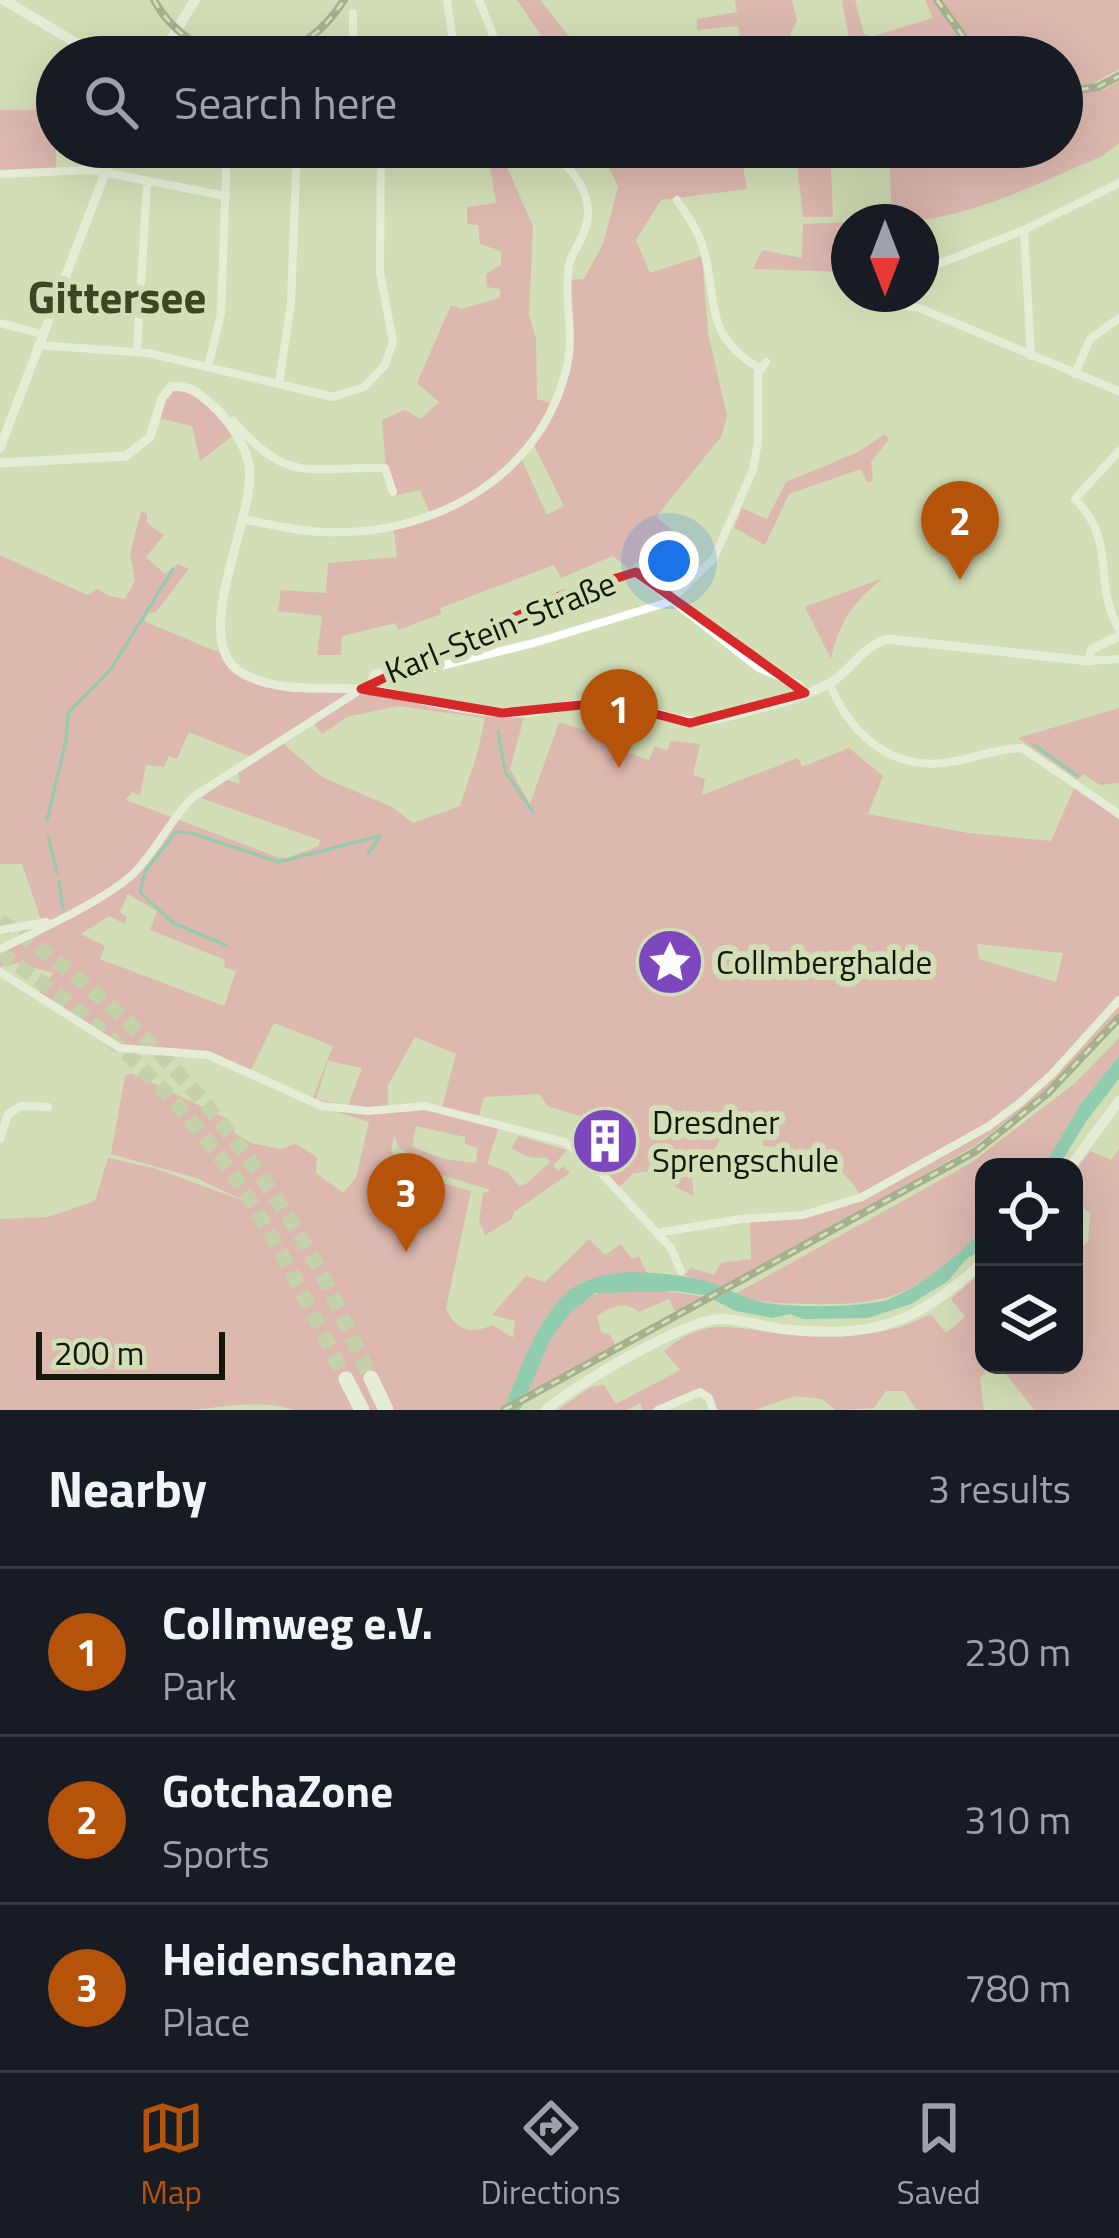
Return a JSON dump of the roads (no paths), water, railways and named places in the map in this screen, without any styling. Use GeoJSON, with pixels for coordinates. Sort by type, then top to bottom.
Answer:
{"type":"FeatureCollection","features":[{"type":"Feature","properties":{"kind":"highway"},"geometry":{"type":"LineString","coordinates":[[371,1378],[386,1410]]}},
{"type":"Feature","properties":{"kind":"highway"},"geometry":{"type":"LineString","coordinates":[[346,1379],[362,1410]]}},
{"type":"Feature","properties":{"kind":"main road"},"geometry":{"type":"LineString","coordinates":[[4,0],[65,36]]}},
{"type":"Feature","properties":{"kind":"main road"},"geometry":{"type":"LineString","coordinates":[[173,36],[195,0]]}},
{"type":"Feature","properties":{"kind":"main road"},"geometry":{"type":"LineString","coordinates":[[1077,1158],[1119,1101]]}},
{"type":"Feature","properties":{"kind":"main road"},"geometry":{"type":"LineString","coordinates":[[546,1410],[573,1390],[699,1323],[728,1319],[788,1329],[876,1328],[937,1303],[979,1266]]}},
{"type":"Feature","properties":{"kind":"street"},"geometry":{"type":"LineString","coordinates":[[448,0],[452,36]]}},
{"type":"Feature","properties":{"kind":"street"},"geometry":{"type":"LineString","coordinates":[[479,0],[494,36]]}},
{"type":"Feature","properties":{"kind":"street"},"geometry":{"type":"LineString","coordinates":[[353,13],[353,36]]}},
{"type":"Feature","properties":{"kind":"street"},"geometry":{"type":"LineString","coordinates":[[24,464],[0,450],[106,168]]}},
{"type":"Feature","properties":{"kind":"street"},"geometry":{"type":"LineString","coordinates":[[208,367],[221,314],[227,168]]}},
{"type":"Feature","properties":{"kind":"street"},"geometry":{"type":"LineString","coordinates":[[279,384],[291,303],[296,168]]}},
{"type":"Feature","properties":{"kind":"street"},"geometry":{"type":"LineString","coordinates":[[0,323],[40,340],[136,351],[336,396],[371,382],[388,358],[393,332],[380,272],[381,168]]}},
{"type":"Feature","properties":{"kind":"street"},"geometry":{"type":"LineString","coordinates":[[242,519],[326,532],[424,519],[494,483],[527,450],[558,396],[569,356],[568,266],[585,231],[588,210],[577,178],[567,168]]}},
{"type":"Feature","properties":{"kind":"street"},"geometry":{"type":"LineString","coordinates":[[0,174],[104,172],[226,196]]}},
{"type":"Feature","properties":{"kind":"street"},"geometry":{"type":"LineString","coordinates":[[136,351],[147,182]]}},
{"type":"Feature","properties":{"kind":"street"},"geometry":{"type":"LineString","coordinates":[[939,264],[1119,184]]}},
{"type":"Feature","properties":{"kind":"street"},"geometry":{"type":"LineString","coordinates":[[0,949],[110,892],[136,871],[194,797],[366,686],[669,602],[714,558],[753,470],[763,365],[725,342],[710,297],[705,254],[696,229],[676,200]]}},
{"type":"Feature","properties":{"kind":"street"},"geometry":{"type":"LineString","coordinates":[[1024,230],[1031,356]]}},
{"type":"Feature","properties":{"kind":"street"},"geometry":{"type":"LineString","coordinates":[[929,312],[1119,391]]}},
{"type":"Feature","properties":{"kind":"street"},"geometry":{"type":"LineString","coordinates":[[1075,374],[1090,340],[1119,318]]}},
{"type":"Feature","properties":{"kind":"street"},"geometry":{"type":"LineString","coordinates":[[0,463],[112,459],[132,453],[153,431],[165,393],[178,385],[208,401],[245,450],[249,466],[222,614],[222,644],[229,663],[243,674],[276,684],[366,686],[502,713],[610,702],[690,723],[806,693],[833,681],[869,647],[896,638],[1088,661],[1119,659]]}},
{"type":"Feature","properties":{"kind":"street"},"geometry":{"type":"LineString","coordinates":[[227,423],[233,421],[261,452],[287,464],[333,471],[385,468],[393,493]]}},
{"type":"Feature","properties":{"kind":"street"},"geometry":{"type":"LineString","coordinates":[[1088,661],[1092,650],[1119,633],[1107,608],[1109,564],[1096,523],[1075,499],[1119,451]]}},
{"type":"Feature","properties":{"kind":"street","name":"Karl-Stein-Straße"},"geometry":{"type":"LineString","coordinates":[[366,686],[374,674],[440,654],[562,595],[630,573],[641,575],[669,602],[759,668],[806,693]]}},
{"type":"Feature","properties":{"kind":"street"},"geometry":{"type":"LineString","coordinates":[[833,681],[856,732],[900,760],[927,764],[1022,748],[1119,814]]}},
{"type":"Feature","properties":{"kind":"street"},"geometry":{"type":"LineString","coordinates":[[0,930],[53,920]]}},
{"type":"Feature","properties":{"kind":"street"},"geometry":{"type":"LineString","coordinates":[[0,972],[120,1048],[216,1058],[322,1106],[368,1111],[422,1106],[558,1139],[587,1160],[657,1233],[676,1255],[681,1271]]}},
{"type":"Feature","properties":{"kind":"street"},"geometry":{"type":"LineString","coordinates":[[657,1233],[741,1219],[803,1215],[862,1197],[974,1135],[1021,1102],[1119,1000]]}},
{"type":"Feature","properties":{"kind":"street"},"geometry":{"type":"LineString","coordinates":[[0,1139],[4,1111],[48,1107]]}},
{"type":"Feature","properties":{"kind":"street"},"geometry":{"type":"LineString","coordinates":[[658,1410],[700,1392],[710,1398],[713,1410]]}},
{"type":"Feature","properties":{"kind":"water"},"geometry":{"type":"Polygon","coordinates":[[[1119,1056],[1119,1079],[1064,1158],[1048,1158],[1082,1102],[1119,1056]]]}},
{"type":"Feature","properties":{"kind":"water"},"geometry":{"type":"Polygon","coordinates":[[[975,1237],[975,1254],[948,1281],[911,1304],[868,1318],[803,1319],[790,1314],[773,1318],[736,1311],[704,1295],[675,1291],[595,1293],[571,1312],[551,1338],[520,1410],[503,1410],[543,1322],[562,1297],[592,1279],[629,1272],[667,1274],[702,1280],[774,1304],[863,1304],[889,1299],[916,1286],[975,1237]]]}},
{"type":"Feature","properties":{"kind":"waterway"},"geometry":{"type":"LineString","coordinates":[[47,820],[68,713],[111,669],[173,569]]}},
{"type":"Feature","properties":{"kind":"waterway"},"geometry":{"type":"LineString","coordinates":[[498,731],[505,771],[533,812]]}},
{"type":"Feature","properties":{"kind":"waterway"},"geometry":{"type":"LineString","coordinates":[[1034,745],[1078,776]]}},
{"type":"Feature","properties":{"kind":"waterway"},"geometry":{"type":"LineString","coordinates":[[226,945],[173,923],[140,892],[146,870],[176,832],[279,862],[380,836],[368,854]]}},
{"type":"Feature","properties":{"kind":"waterway"},"geometry":{"type":"LineString","coordinates":[[48,836],[57,873]]}},
{"type":"Feature","properties":{"kind":"waterway"},"geometry":{"type":"LineString","coordinates":[[59,882],[63,909]]}},
{"type":"Feature","properties":{"kind":"tunnel"},"geometry":{"type":"LineString","coordinates":[[0,921],[90,988],[209,1108],[306,1246],[371,1378]]}},
{"type":"Feature","properties":{"kind":"tunnel"},"geometry":{"type":"LineString","coordinates":[[0,953],[120,1048],[200,1131],[258,1213],[346,1379]]}},
{"type":"Feature","properties":{"kind":"railway"},"geometry":{"type":"LineString","coordinates":[[154,0],[186,36]]}},
{"type":"Feature","properties":{"kind":"railway"},"geometry":{"type":"LineString","coordinates":[[312,36],[344,0]]}},
{"type":"Feature","properties":{"kind":"railway"},"geometry":{"type":"LineString","coordinates":[[937,0],[963,36]]}},
{"type":"Feature","properties":{"kind":"railway"},"geometry":{"type":"LineString","coordinates":[[1083,89],[1119,76]]}},
{"type":"Feature","properties":{"kind":"railway"},"geometry":{"type":"LineString","coordinates":[[504,1410],[976,1151],[1047,1094],[1119,1018]]}},
{"type":"Feature","properties":{"kind":"place","name":"GotchaZone"},"geometry":{"type":"Point","coordinates":[960,580]}},
{"type":"Feature","properties":{"kind":"place","name":"Collmweg e.V."},"geometry":{"type":"Point","coordinates":[619,768]}},
{"type":"Feature","properties":{"kind":"place","name":"Collmberghalde"},"geometry":{"type":"Point","coordinates":[670,962]}},
{"type":"Feature","properties":{"kind":"place","name":"Dresdner Sprengschule"},"geometry":{"type":"Point","coordinates":[605,1141]}},
{"type":"Feature","properties":{"kind":"place","name":"Heidenschanze"},"geometry":{"type":"Point","coordinates":[406,1252]}},
{"type":"Feature","properties":{"kind":"district","name":"Gittersee"},"geometry":{"type":"Point","coordinates":[117,296]}}]}
